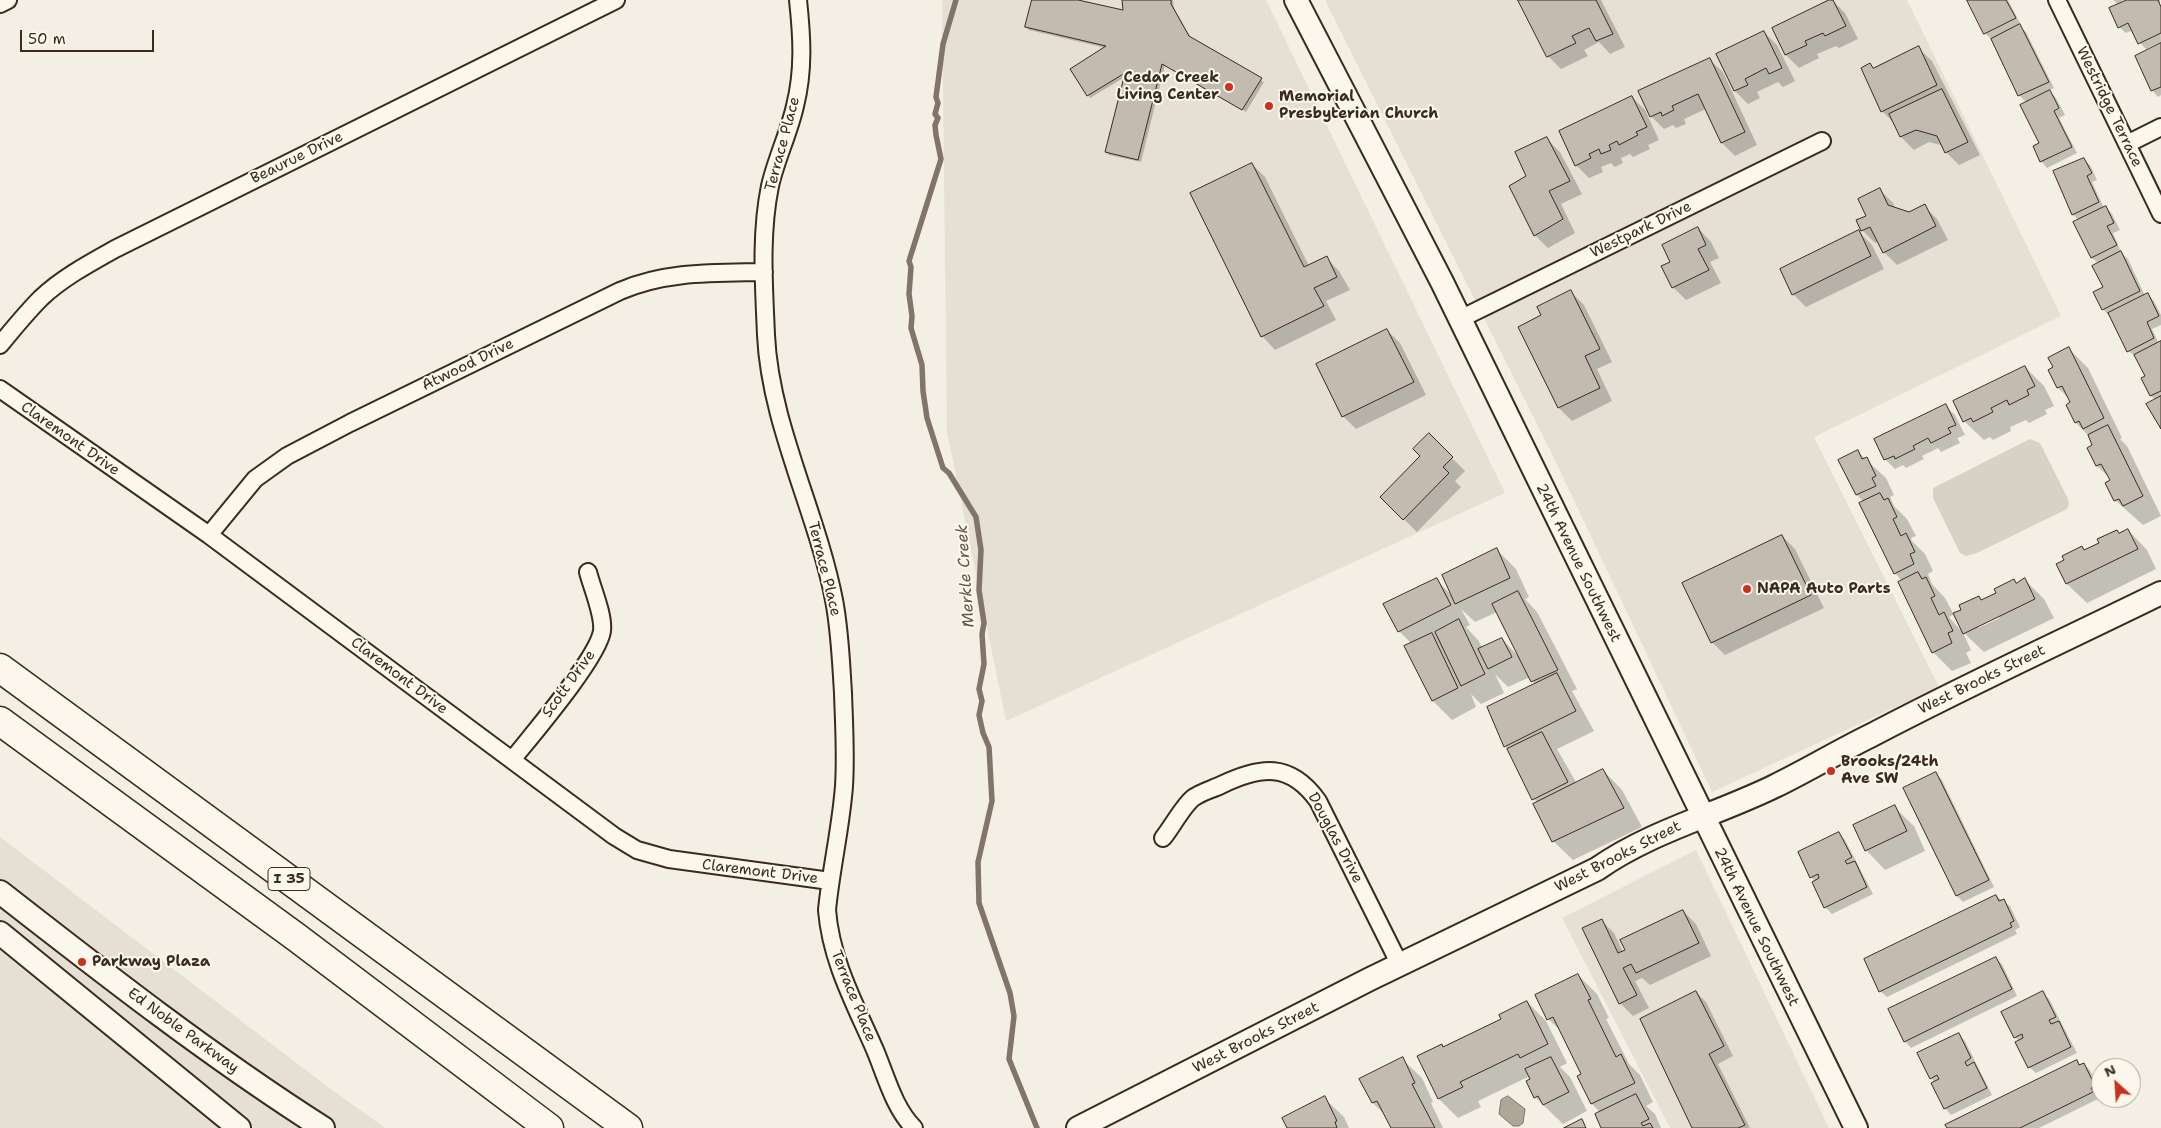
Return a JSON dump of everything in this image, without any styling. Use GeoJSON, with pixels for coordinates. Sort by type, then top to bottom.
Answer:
{"type":"FeatureCollection","features":[{"type":"Feature","properties":{"kind":"highway","name":"I 35"},"geometry":{"type":"LineString","coordinates":[[0,668],[628,1128]]}},
{"type":"Feature","properties":{"kind":"highway","name":"I 35"},"geometry":{"type":"LineString","coordinates":[[0,720],[296,936],[549,1128]]}},
{"type":"Feature","properties":{"kind":"main road","name":"24th Avenue Southwest"},"geometry":{"type":"LineString","coordinates":[[1296,0],[1460,319],[1856,1128]]}},
{"type":"Feature","properties":{"kind":"main road","name":"West Brooks Street"},"geometry":{"type":"LineString","coordinates":[[1078,1128],[1400,964],[1597,869],[1614,857],[1666,831],[1746,800],[1872,735],[2161,592]]}},
{"type":"Feature","properties":{"kind":"main road","name":"Ed Noble Parkway"},"geometry":{"type":"LineString","coordinates":[[0,892],[146,1005],[287,1106],[323,1128]]}},
{"type":"Feature","properties":{"kind":"main road"},"geometry":{"type":"LineString","coordinates":[[0,933],[239,1128]]}},
{"type":"Feature","properties":{"kind":"street"},"geometry":{"type":"LineString","coordinates":[[0,4],[8,0]]}},
{"type":"Feature","properties":{"kind":"street","name":"Beaurue Drive"},"geometry":{"type":"LineString","coordinates":[[0,345],[22,317],[42,297],[62,282],[115,249],[616,0]]}},
{"type":"Feature","properties":{"kind":"street","name":"Terrace Place"},"geometry":{"type":"LineString","coordinates":[[798,0],[803,46],[800,74],[795,107],[770,187],[764,240],[768,364],[781,415],[823,554],[834,600],[839,638],[844,731],[844,786],[830,881],[827,910],[828,931],[840,971],[895,1097],[914,1128]]}},
{"type":"Feature","properties":{"kind":"street","name":"Westridge Terrace"},"geometry":{"type":"LineString","coordinates":[[2056,0],[2161,214]]}},
{"type":"Feature","properties":{"kind":"street"},"geometry":{"type":"LineString","coordinates":[[2127,144],[2161,128]]}},
{"type":"Feature","properties":{"kind":"street","name":"Westpark Drive"},"geometry":{"type":"LineString","coordinates":[[1460,319],[1822,141]]}},
{"type":"Feature","properties":{"kind":"street","name":"Atwood Drive"},"geometry":{"type":"LineString","coordinates":[[208,535],[255,479],[287,456],[350,423],[611,295],[640,282],[662,277],[688,274],[764,272]]}},
{"type":"Feature","properties":{"kind":"street","name":"Claremont Drive"},"geometry":{"type":"LineString","coordinates":[[0,389],[208,535],[614,836],[637,850],[655,856],[696,864],[830,881]]}},
{"type":"Feature","properties":{"kind":"street","name":"Scott Drive"},"geometry":{"type":"LineString","coordinates":[[512,760],[588,661],[599,642],[602,630],[601,619],[588,572]]}},
{"type":"Feature","properties":{"kind":"street","name":"Douglas Drive"},"geometry":{"type":"LineString","coordinates":[[1163,838],[1193,798],[1236,778],[1263,770],[1280,771],[1293,776],[1307,787],[1318,801],[1400,964]]}},
{"type":"Feature","properties":{"kind":"shaded area"},"geometry":{"type":"Polygon","coordinates":[[[942,0],[1266,0],[1505,493],[1006,721],[947,432],[942,0]]]}},
{"type":"Feature","properties":{"kind":"shaded area"},"geometry":{"type":"Polygon","coordinates":[[[1325,0],[1907,0],[2061,316],[1814,437],[1939,687],[1712,792],[1553,456],[1325,0]]]}},
{"type":"Feature","properties":{"kind":"shaded area"},"geometry":{"type":"Polygon","coordinates":[[[2030,439],[2040,443],[2068,499],[2067,509],[1977,553],[1966,556],[1960,553],[1933,498],[1933,488],[2030,439]]]}},
{"type":"Feature","properties":{"kind":"shaded area","name":"Parkway Plaza"},"geometry":{"type":"Polygon","coordinates":[[[0,837],[328,1087],[385,1128],[0,1128],[0,837]]]}},
{"type":"Feature","properties":{"kind":"shaded area"},"geometry":{"type":"Polygon","coordinates":[[[1696,850],[1829,1128],[1670,1128],[1562,918],[1696,850]]]}},
{"type":"Feature","properties":{"kind":"shaded area"},"geometry":{"type":"Polygon","coordinates":[[[1508,1096],[1525,1109],[1523,1123],[1519,1126],[1513,1126],[1499,1114],[1501,1100],[1508,1096]]]}},
{"type":"Feature","properties":{"kind":"building","name":"Cedar Creek Living Center"},"geometry":{"type":"Polygon","coordinates":[[[1032,0],[1078,0],[1123,10],[1122,0],[1171,0],[1171,4],[1189,36],[1262,78],[1242,110],[1162,64],[1138,160],[1105,152],[1125,73],[1087,96],[1070,69],[1106,46],[1025,27],[1032,0]]]}},
{"type":"Feature","properties":{"kind":"building"},"geometry":{"type":"Polygon","coordinates":[[[1518,0],[1596,0],[1613,34],[1596,41],[1589,28],[1572,36],[1576,43],[1547,57],[1518,0]]]}},
{"type":"Feature","properties":{"kind":"building"},"geometry":{"type":"Polygon","coordinates":[[[1829,0],[1833,0],[1846,26],[1825,36],[1823,33],[1805,41],[1807,45],[1785,55],[1772,28],[1829,0]]]}},
{"type":"Feature","properties":{"kind":"building"},"geometry":{"type":"Polygon","coordinates":[[[1967,0],[2006,0],[2016,18],[1984,34],[1967,0]]]}},
{"type":"Feature","properties":{"kind":"building"},"geometry":{"type":"Polygon","coordinates":[[[2127,0],[2158,0],[2161,7],[2161,33],[2138,44],[2128,23],[2118,28],[2109,8],[2127,0]]]}},
{"type":"Feature","properties":{"kind":"building"},"geometry":{"type":"Polygon","coordinates":[[[2020,24],[2049,82],[2018,96],[1991,39],[2020,24]]]}},
{"type":"Feature","properties":{"kind":"building"},"geometry":{"type":"Polygon","coordinates":[[[1764,31],[1782,68],[1769,74],[1766,68],[1745,79],[1748,85],[1734,91],[1716,54],[1764,31]]]}},
{"type":"Feature","properties":{"kind":"building"},"geometry":{"type":"Polygon","coordinates":[[[2161,43],[2161,87],[2151,91],[2135,56],[2161,43]]]}},
{"type":"Feature","properties":{"kind":"building"},"geometry":{"type":"Polygon","coordinates":[[[1919,46],[1937,85],[1881,112],[1861,68],[1870,63],[1873,68],[1919,46]]]}},
{"type":"Feature","properties":{"kind":"building"},"geometry":{"type":"Polygon","coordinates":[[[1710,58],[1745,132],[1721,143],[1698,94],[1672,106],[1674,110],[1662,116],[1661,112],[1650,117],[1638,91],[1710,58]]]}},
{"type":"Feature","properties":{"kind":"building"},"geometry":{"type":"Polygon","coordinates":[[[1942,89],[1968,142],[1945,153],[1937,136],[1916,130],[1900,137],[1889,114],[1942,89]]]}},
{"type":"Feature","properties":{"kind":"building"},"geometry":{"type":"Polygon","coordinates":[[[2050,90],[2059,108],[2054,111],[2072,147],[2040,162],[2033,146],[2039,143],[2020,105],[2050,90]]]}},
{"type":"Feature","properties":{"kind":"building"},"geometry":{"type":"Polygon","coordinates":[[[1632,96],[1647,127],[1636,132],[1638,135],[1619,145],[1617,141],[1609,145],[1611,150],[1601,154],[1599,149],[1589,154],[1591,158],[1575,166],[1559,131],[1632,96]]]}},
{"type":"Feature","properties":{"kind":"building"},"geometry":{"type":"Polygon","coordinates":[[[1547,137],[1570,181],[1549,191],[1563,219],[1534,236],[1509,186],[1526,176],[1515,152],[1547,137]]]}},
{"type":"Feature","properties":{"kind":"building"},"geometry":{"type":"Polygon","coordinates":[[[2084,158],[2092,173],[2087,176],[2099,202],[2072,215],[2053,171],[2084,158]]]}},
{"type":"Feature","properties":{"kind":"building"},"geometry":{"type":"Polygon","coordinates":[[[1252,163],[1304,267],[1327,256],[1337,277],[1314,288],[1324,306],[1261,337],[1190,193],[1252,163]]]}},
{"type":"Feature","properties":{"kind":"building"},"geometry":{"type":"Polygon","coordinates":[[[1880,188],[1888,205],[1909,212],[1925,204],[1936,226],[1883,253],[1870,227],[1861,231],[1856,220],[1866,216],[1858,199],[1880,188]]]}},
{"type":"Feature","properties":{"kind":"building"},"geometry":{"type":"Polygon","coordinates":[[[2106,206],[2114,223],[2107,226],[2117,245],[2091,258],[2073,222],[2106,206]]]}},
{"type":"Feature","properties":{"kind":"building"},"geometry":{"type":"Polygon","coordinates":[[[1698,227],[1706,245],[1698,249],[1709,270],[1672,288],[1661,266],[1670,262],[1662,245],[1698,227]]]}},
{"type":"Feature","properties":{"kind":"building"},"geometry":{"type":"Polygon","coordinates":[[[1859,230],[1871,256],[1792,295],[1780,269],[1859,230]]]}},
{"type":"Feature","properties":{"kind":"building"},"geometry":{"type":"Polygon","coordinates":[[[2121,251],[2140,291],[2102,310],[2093,292],[2103,287],[2092,266],[2121,251]]]}},
{"type":"Feature","properties":{"kind":"building"},"geometry":{"type":"Polygon","coordinates":[[[1571,290],[1600,349],[1585,356],[1600,388],[1558,408],[1518,327],[1541,315],[1537,307],[1571,290]]]}},
{"type":"Feature","properties":{"kind":"building"},"geometry":{"type":"Polygon","coordinates":[[[2148,293],[2159,316],[2147,322],[2154,338],[2127,352],[2108,313],[2148,293]]]}},
{"type":"Feature","properties":{"kind":"building"},"geometry":{"type":"Polygon","coordinates":[[[1387,329],[1414,382],[1342,417],[1316,364],[1387,329]]]}},
{"type":"Feature","properties":{"kind":"building"},"geometry":{"type":"Polygon","coordinates":[[[2161,341],[2161,391],[2150,396],[2141,378],[2145,376],[2134,355],[2161,341]]]}},
{"type":"Feature","properties":{"kind":"building"},"geometry":{"type":"Polygon","coordinates":[[[2069,347],[2104,418],[2083,429],[2079,421],[2075,423],[2066,405],[2070,402],[2062,386],[2057,388],[2048,370],[2053,367],[2048,358],[2069,347]]]}},
{"type":"Feature","properties":{"kind":"building"},"geometry":{"type":"Polygon","coordinates":[[[2025,366],[2035,386],[2027,390],[2029,395],[2009,405],[2007,400],[1991,408],[1993,412],[1973,422],[1971,418],[1963,422],[1953,401],[2025,366]]]}},
{"type":"Feature","properties":{"kind":"building"},"geometry":{"type":"Polygon","coordinates":[[[2161,396],[2161,429],[2146,404],[2161,396]]]}},
{"type":"Feature","properties":{"kind":"building"},"geometry":{"type":"Polygon","coordinates":[[[1946,404],[1956,425],[1948,428],[1951,433],[1931,443],[1928,438],[1913,446],[1915,449],[1895,459],[1894,456],[1884,460],[1874,439],[1946,404]]]}},
{"type":"Feature","properties":{"kind":"building"},"geometry":{"type":"Polygon","coordinates":[[[2108,425],[2143,496],[2123,506],[2119,499],[2114,501],[2105,483],[2110,480],[2101,464],[2096,466],[2087,448],[2092,445],[2088,435],[2108,425]]]}},
{"type":"Feature","properties":{"kind":"building"},"geometry":{"type":"Polygon","coordinates":[[[1429,433],[1453,457],[1443,467],[1449,473],[1403,520],[1380,497],[1420,456],[1413,449],[1429,433]]]}},
{"type":"Feature","properties":{"kind":"building"},"geometry":{"type":"Polygon","coordinates":[[[1858,450],[1862,459],[1867,457],[1876,476],[1872,478],[1876,486],[1856,495],[1838,460],[1858,450]]]}},
{"type":"Feature","properties":{"kind":"building"},"geometry":{"type":"Polygon","coordinates":[[[1880,493],[1884,500],[1888,498],[1897,517],[1893,519],[1901,536],[1906,533],[1915,552],[1910,554],[1914,564],[1894,574],[1859,503],[1880,493]]]}},
{"type":"Feature","properties":{"kind":"building"},"geometry":{"type":"Polygon","coordinates":[[[2128,529],[2138,549],[2066,584],[2056,564],[2064,560],[2062,556],[2082,546],[2084,550],[2099,543],[2097,539],[2117,530],[2119,533],[2128,529]]]}},
{"type":"Feature","properties":{"kind":"building","name":"NAPA Auto Parts"},"geometry":{"type":"Polygon","coordinates":[[[1782,535],[1811,595],[1711,643],[1682,583],[1782,535]]]}},
{"type":"Feature","properties":{"kind":"building"},"geometry":{"type":"Polygon","coordinates":[[[1497,548],[1510,578],[1455,604],[1442,575],[1497,548]]]}},
{"type":"Feature","properties":{"kind":"building"},"geometry":{"type":"Polygon","coordinates":[[[1918,572],[1922,579],[1926,577],[1935,596],[1931,598],[1939,615],[1944,612],[1953,631],[1948,633],[1952,643],[1932,653],[1898,582],[1918,572]]]}},
{"type":"Feature","properties":{"kind":"building"},"geometry":{"type":"Polygon","coordinates":[[[1437,578],[1451,605],[1398,632],[1383,604],[1437,578]]]}},
{"type":"Feature","properties":{"kind":"building"},"geometry":{"type":"Polygon","coordinates":[[[2025,578],[2035,599],[1963,634],[1953,613],[1961,610],[1959,605],[1979,596],[1981,600],[1996,593],[1994,589],[2014,579],[2016,583],[2025,578]]]}},
{"type":"Feature","properties":{"kind":"building"},"geometry":{"type":"Polygon","coordinates":[[[1518,591],[1558,670],[1531,682],[1492,604],[1518,591]]]}},
{"type":"Feature","properties":{"kind":"building"},"geometry":{"type":"Polygon","coordinates":[[[1459,619],[1485,674],[1461,686],[1435,632],[1459,619]]]}},
{"type":"Feature","properties":{"kind":"building"},"geometry":{"type":"Polygon","coordinates":[[[1432,633],[1458,688],[1432,701],[1404,646],[1432,633]]]}},
{"type":"Feature","properties":{"kind":"building"},"geometry":{"type":"Polygon","coordinates":[[[1502,638],[1512,657],[1488,669],[1478,649],[1502,638]]]}},
{"type":"Feature","properties":{"kind":"building"},"geometry":{"type":"Polygon","coordinates":[[[1557,673],[1576,711],[1504,747],[1487,707],[1557,673]]]}},
{"type":"Feature","properties":{"kind":"building"},"geometry":{"type":"Polygon","coordinates":[[[1542,732],[1568,782],[1532,800],[1507,749],[1542,732]]]}},
{"type":"Feature","properties":{"kind":"building"},"geometry":{"type":"Polygon","coordinates":[[[1603,769],[1624,808],[1552,842],[1533,804],[1603,769]]]}},
{"type":"Feature","properties":{"kind":"building"},"geometry":{"type":"Polygon","coordinates":[[[1936,772],[1989,880],[1956,896],[1903,788],[1936,772]]]}},
{"type":"Feature","properties":{"kind":"building"},"geometry":{"type":"Polygon","coordinates":[[[1895,805],[1907,831],[1865,851],[1853,825],[1895,805]]]}},
{"type":"Feature","properties":{"kind":"building"},"geometry":{"type":"Polygon","coordinates":[[[1839,832],[1852,857],[1845,861],[1847,864],[1855,861],[1867,887],[1824,908],[1812,882],[1819,878],[1818,874],[1810,878],[1798,852],[1839,832]]]}},
{"type":"Feature","properties":{"kind":"building"},"geometry":{"type":"Polygon","coordinates":[[[1996,895],[1999,901],[2004,899],[2014,921],[2010,923],[2012,927],[1879,992],[1864,959],[1996,895]]]}},
{"type":"Feature","properties":{"kind":"building"},"geometry":{"type":"Polygon","coordinates":[[[1683,910],[1699,943],[1636,973],[1631,964],[1623,968],[1637,995],[1619,1004],[1582,928],[1602,919],[1618,953],[1625,950],[1620,940],[1683,910]]]}},
{"type":"Feature","properties":{"kind":"building"},"geometry":{"type":"Polygon","coordinates":[[[1996,957],[2012,989],[1904,1042],[1888,1009],[1996,957]]]}},
{"type":"Feature","properties":{"kind":"building"},"geometry":{"type":"Polygon","coordinates":[[[1578,974],[1591,999],[1588,1000],[1616,1057],[1621,1054],[1635,1083],[1591,1104],[1577,1076],[1581,1074],[1553,1017],[1547,1020],[1535,995],[1578,974]]]}},
{"type":"Feature","properties":{"kind":"building"},"geometry":{"type":"Polygon","coordinates":[[[1696,991],[1724,1046],[1709,1054],[1745,1125],[1738,1128],[1692,1128],[1640,1019],[1696,991]]]}},
{"type":"Feature","properties":{"kind":"building"},"geometry":{"type":"Polygon","coordinates":[[[2043,991],[2056,1017],[2049,1020],[2051,1024],[2059,1021],[2071,1047],[2028,1068],[2015,1042],[2023,1038],[2022,1034],[2014,1038],[2001,1012],[2043,991]]]}},
{"type":"Feature","properties":{"kind":"building"},"geometry":{"type":"Polygon","coordinates":[[[1527,1001],[1548,1044],[1520,1058],[1518,1054],[1460,1082],[1463,1087],[1438,1099],[1417,1056],[1442,1044],[1443,1047],[1501,1019],[1499,1015],[1527,1001]]]}},
{"type":"Feature","properties":{"kind":"building"},"geometry":{"type":"Polygon","coordinates":[[[1959,1033],[1971,1058],[1965,1062],[1967,1066],[1974,1062],[1987,1088],[1944,1109],[1931,1083],[1939,1079],[1937,1075],[1930,1079],[1917,1053],[1959,1033]]]}},
{"type":"Feature","properties":{"kind":"building"},"geometry":{"type":"Polygon","coordinates":[[[1403,1057],[1415,1083],[1412,1084],[1435,1128],[1391,1128],[1377,1101],[1372,1103],[1359,1079],[1403,1057]]]}},
{"type":"Feature","properties":{"kind":"building"},"geometry":{"type":"Polygon","coordinates":[[[1551,1057],[1569,1092],[1543,1105],[1538,1096],[1534,1098],[1526,1081],[1530,1079],[1525,1069],[1551,1057]]]}},
{"type":"Feature","properties":{"kind":"building"},"geometry":{"type":"Polygon","coordinates":[[[2077,1060],[2079,1065],[2084,1063],[2091,1078],[2091,1093],[2020,1128],[1947,1128],[1945,1125],[2077,1060]]]}},
{"type":"Feature","properties":{"kind":"building"},"geometry":{"type":"Polygon","coordinates":[[[1636,1094],[1649,1119],[1641,1123],[1643,1126],[1650,1123],[1653,1128],[1601,1128],[1595,1114],[1636,1094]]]}},
{"type":"Feature","properties":{"kind":"building"},"geometry":{"type":"Polygon","coordinates":[[[1325,1096],[1337,1121],[1335,1122],[1337,1128],[1287,1128],[1282,1118],[1325,1096]]]}},
{"type":"Feature","properties":{"kind":"building"},"geometry":{"type":"Polygon","coordinates":[[[1582,1119],[1586,1128],[1564,1128],[1582,1119]]]}},
{"type":"Feature","properties":{"kind":"waterway","name":"Merkle Creek"},"geometry":{"type":"LineString","coordinates":[[956,0],[943,44],[936,97],[938,103],[935,114],[938,118],[935,125],[941,159],[909,261],[911,267],[909,294],[912,316],[911,328],[922,365],[927,418],[943,468],[949,473],[976,517],[981,550],[979,590],[984,623],[982,634],[984,664],[979,689],[982,701],[979,715],[983,733],[989,747],[992,801],[978,862],[979,903],[1010,993],[1014,1016],[1009,1059],[1037,1128]]}},
{"type":"Feature","properties":{"kind":"place","name":"Cedar Creek Living Center"},"geometry":{"type":"Point","coordinates":[1229,87]}},
{"type":"Feature","properties":{"kind":"place","name":"Memorial Presbyterian Church"},"geometry":{"type":"Point","coordinates":[1269,106]}},
{"type":"Feature","properties":{"kind":"place","name":"NAPA Auto Parts"},"geometry":{"type":"Point","coordinates":[1747,589]}},
{"type":"Feature","properties":{"kind":"place","name":"Brooks/24th Ave SW"},"geometry":{"type":"Point","coordinates":[1831,771]}},
{"type":"Feature","properties":{"kind":"place","name":"Parkway Plaza"},"geometry":{"type":"Point","coordinates":[82,962]}}]}
